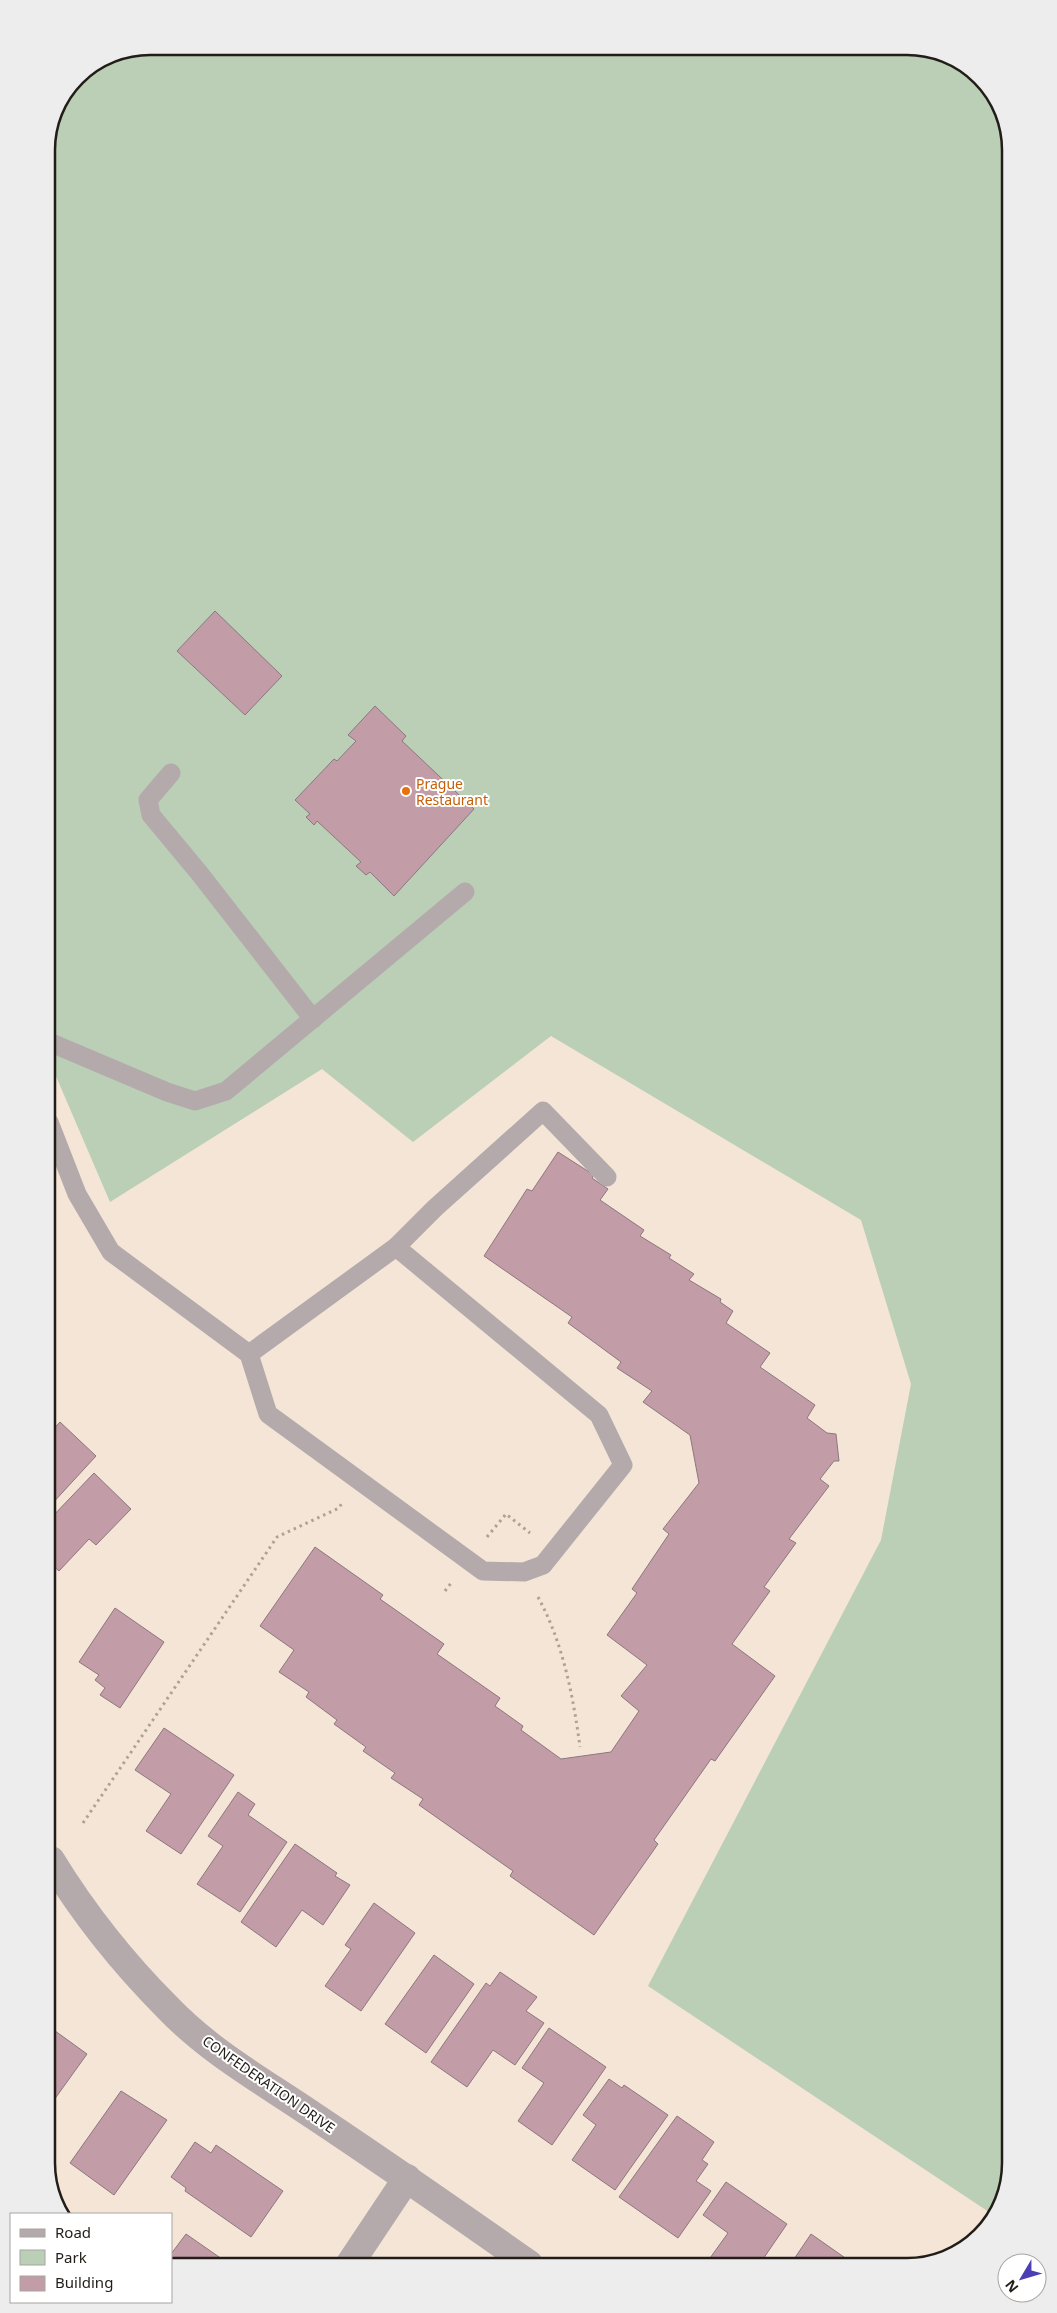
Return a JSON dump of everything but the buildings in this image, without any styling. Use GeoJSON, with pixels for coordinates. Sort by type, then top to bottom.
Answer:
{"type":"FeatureCollection","features":[{"type":"Feature","properties":{"kind":"street","name":"CONFEDERATION DRIVE"},"geometry":{"type":"LineString","coordinates":[[55,1867],[73,1896],[103,1937],[175,2015],[212,2047],[407,2178],[520,2258]]}},
{"type":"Feature","properties":{"kind":"street"},"geometry":{"type":"LineString","coordinates":[[354,2258],[407,2178]]}},
{"type":"Feature","properties":{"kind":"lane"},"geometry":{"type":"LineString","coordinates":[[171,773],[148,800],[151,815],[200,874],[313,1019]]}},
{"type":"Feature","properties":{"kind":"lane"},"geometry":{"type":"LineString","coordinates":[[55,1045],[167,1092],[196,1101],[226,1092],[465,892]]}},
{"type":"Feature","properties":{"kind":"lane"},"geometry":{"type":"LineString","coordinates":[[249,1354],[396,1247],[435,1208],[543,1111],[607,1177]]}},
{"type":"Feature","properties":{"kind":"lane"},"geometry":{"type":"LineString","coordinates":[[55,1137],[77,1194],[111,1252],[249,1354],[268,1414],[483,1572],[524,1572],[543,1565],[623,1465],[598,1415],[396,1247]]}},
{"type":"Feature","properties":{"kind":"path"},"geometry":{"type":"LineString","coordinates":[[83,1823],[277,1537],[339,1508],[358,1480]]}},
{"type":"Feature","properties":{"kind":"path"},"geometry":{"type":"LineString","coordinates":[[524,1572],[548,1616],[572,1688],[580,1747]]}},
{"type":"Feature","properties":{"kind":"green space"},"geometry":{"type":"Polygon","coordinates":[[[144,55],[913,55],[938,60],[960,71],[986,97],[997,119],[1002,144],[1002,2169],[997,2194],[988,2212],[648,1986],[881,1540],[911,1384],[861,1220],[551,1036],[413,1142],[322,1069],[110,1202],[55,1074],[55,144],[62,113],[75,92],[92,75],[113,62],[144,55]]]}},
{"type":"Feature","properties":{"kind":"place","name":"Prague Restaurant"},"geometry":{"type":"Point","coordinates":[406,791]}}]}
